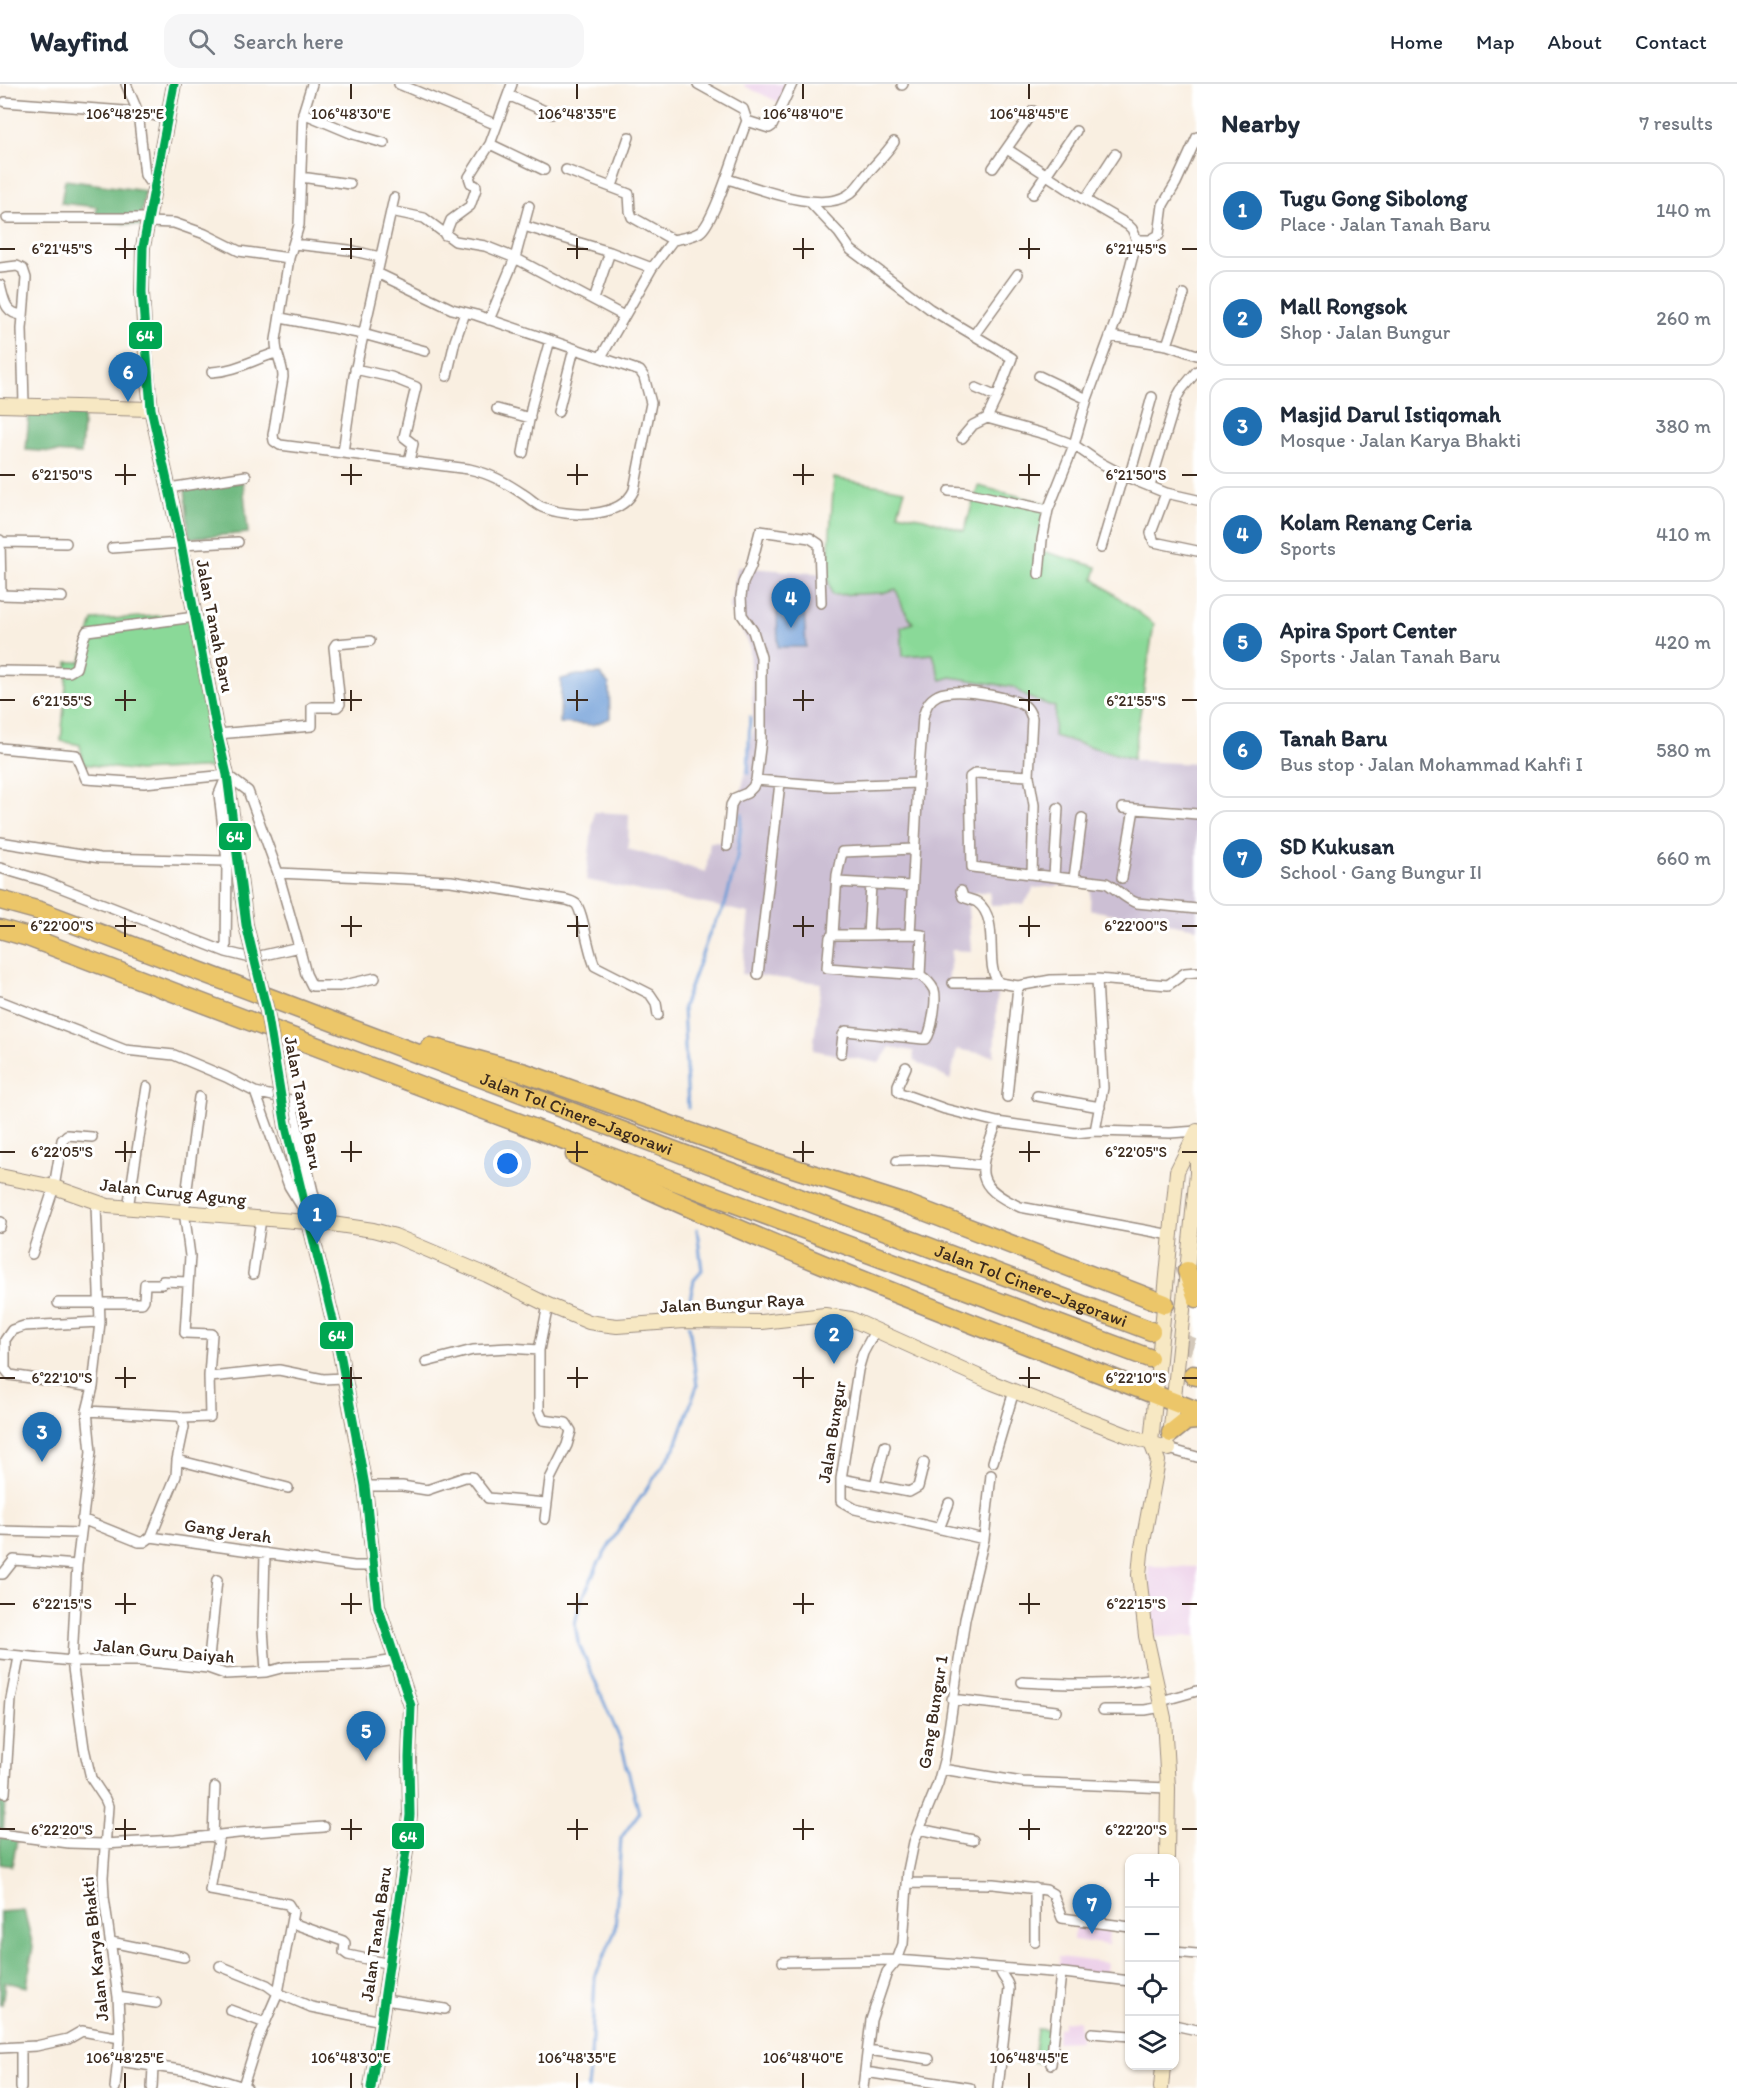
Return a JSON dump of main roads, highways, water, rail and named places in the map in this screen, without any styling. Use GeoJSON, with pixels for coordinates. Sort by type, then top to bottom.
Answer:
{"type":"FeatureCollection","features":[{"type":"Feature","properties":{"kind":"highway","name":"Jalan Tol Cinere–Jagorawi"},"geometry":{"type":"LineString","coordinates":[[0,900],[40,911],[1151,1330]]}},
{"type":"Feature","properties":{"kind":"highway","name":"Jalan Tol Cinere–Jagorawi"},"geometry":{"type":"LineString","coordinates":[[0,929],[28,937],[1149,1358]]}},
{"type":"Feature","properties":{"kind":"highway"},"geometry":{"type":"LineString","coordinates":[[326,1020],[525,1073],[768,1160],[909,1205],[1165,1304]]}},
{"type":"Feature","properties":{"kind":"highway"},"geometry":{"type":"LineString","coordinates":[[471,1105],[648,1191],[801,1256],[1197,1411]]}},
{"type":"Feature","properties":{"kind":"highway"},"geometry":{"type":"LineString","coordinates":[[1187,1270],[1197,1298]]}},
{"type":"Feature","properties":{"kind":"highway"},"geometry":{"type":"LineString","coordinates":[[1170,1441],[1186,1421],[1197,1420]]}},
{"type":"Feature","properties":{"kind":"water"},"geometry":{"type":"Polygon","coordinates":[[[804,608],[806,647],[778,647],[777,609],[804,608]]]}},
{"type":"Feature","properties":{"kind":"water"},"geometry":{"type":"Polygon","coordinates":[[[600,674],[609,684],[610,718],[593,725],[560,723],[561,679],[577,675],[600,674]]]}},
{"type":"Feature","properties":{"kind":"waterway"},"geometry":{"type":"LineString","coordinates":[[748,773],[750,717]]}},
{"type":"Feature","properties":{"kind":"waterway"},"geometry":{"type":"LineString","coordinates":[[688,1108],[683,1007],[710,932],[725,905],[737,858],[742,814]]}},
{"type":"Feature","properties":{"kind":"waterway"},"geometry":{"type":"LineString","coordinates":[[688,1318],[694,1280],[702,1271],[697,1229]]}},
{"type":"Feature","properties":{"kind":"waterway"},"geometry":{"type":"LineString","coordinates":[[588,2088],[595,1977],[615,1931],[621,1838],[639,1813],[620,1739],[578,1642],[575,1624],[579,1606],[598,1564],[623,1523],[675,1448],[697,1386],[689,1325]]}},
{"type":"Feature","properties":{"kind":"tunnel"},"geometry":{"type":"LineString","coordinates":[[1151,1331],[1197,1348]]}},
{"type":"Feature","properties":{"kind":"place","name":"Tanah Baru"},"geometry":{"type":"Point","coordinates":[128,402]}},
{"type":"Feature","properties":{"kind":"place","name":"Kolam Renang Ceria"},"geometry":{"type":"Point","coordinates":[791,628]}},
{"type":"Feature","properties":{"kind":"place","name":"Tugu Gong Sibolong"},"geometry":{"type":"Point","coordinates":[317,1244]}},
{"type":"Feature","properties":{"kind":"place","name":"Mall Rongsok"},"geometry":{"type":"Point","coordinates":[834,1364]}},
{"type":"Feature","properties":{"kind":"place","name":"Masjid Darul Istiqomah"},"geometry":{"type":"Point","coordinates":[42,1462]}},
{"type":"Feature","properties":{"kind":"place","name":"Apira Sport Center"},"geometry":{"type":"Point","coordinates":[366,1761]}},
{"type":"Feature","properties":{"kind":"place","name":"SD Kukusan"},"geometry":{"type":"Point","coordinates":[1092,1934]}}]}
